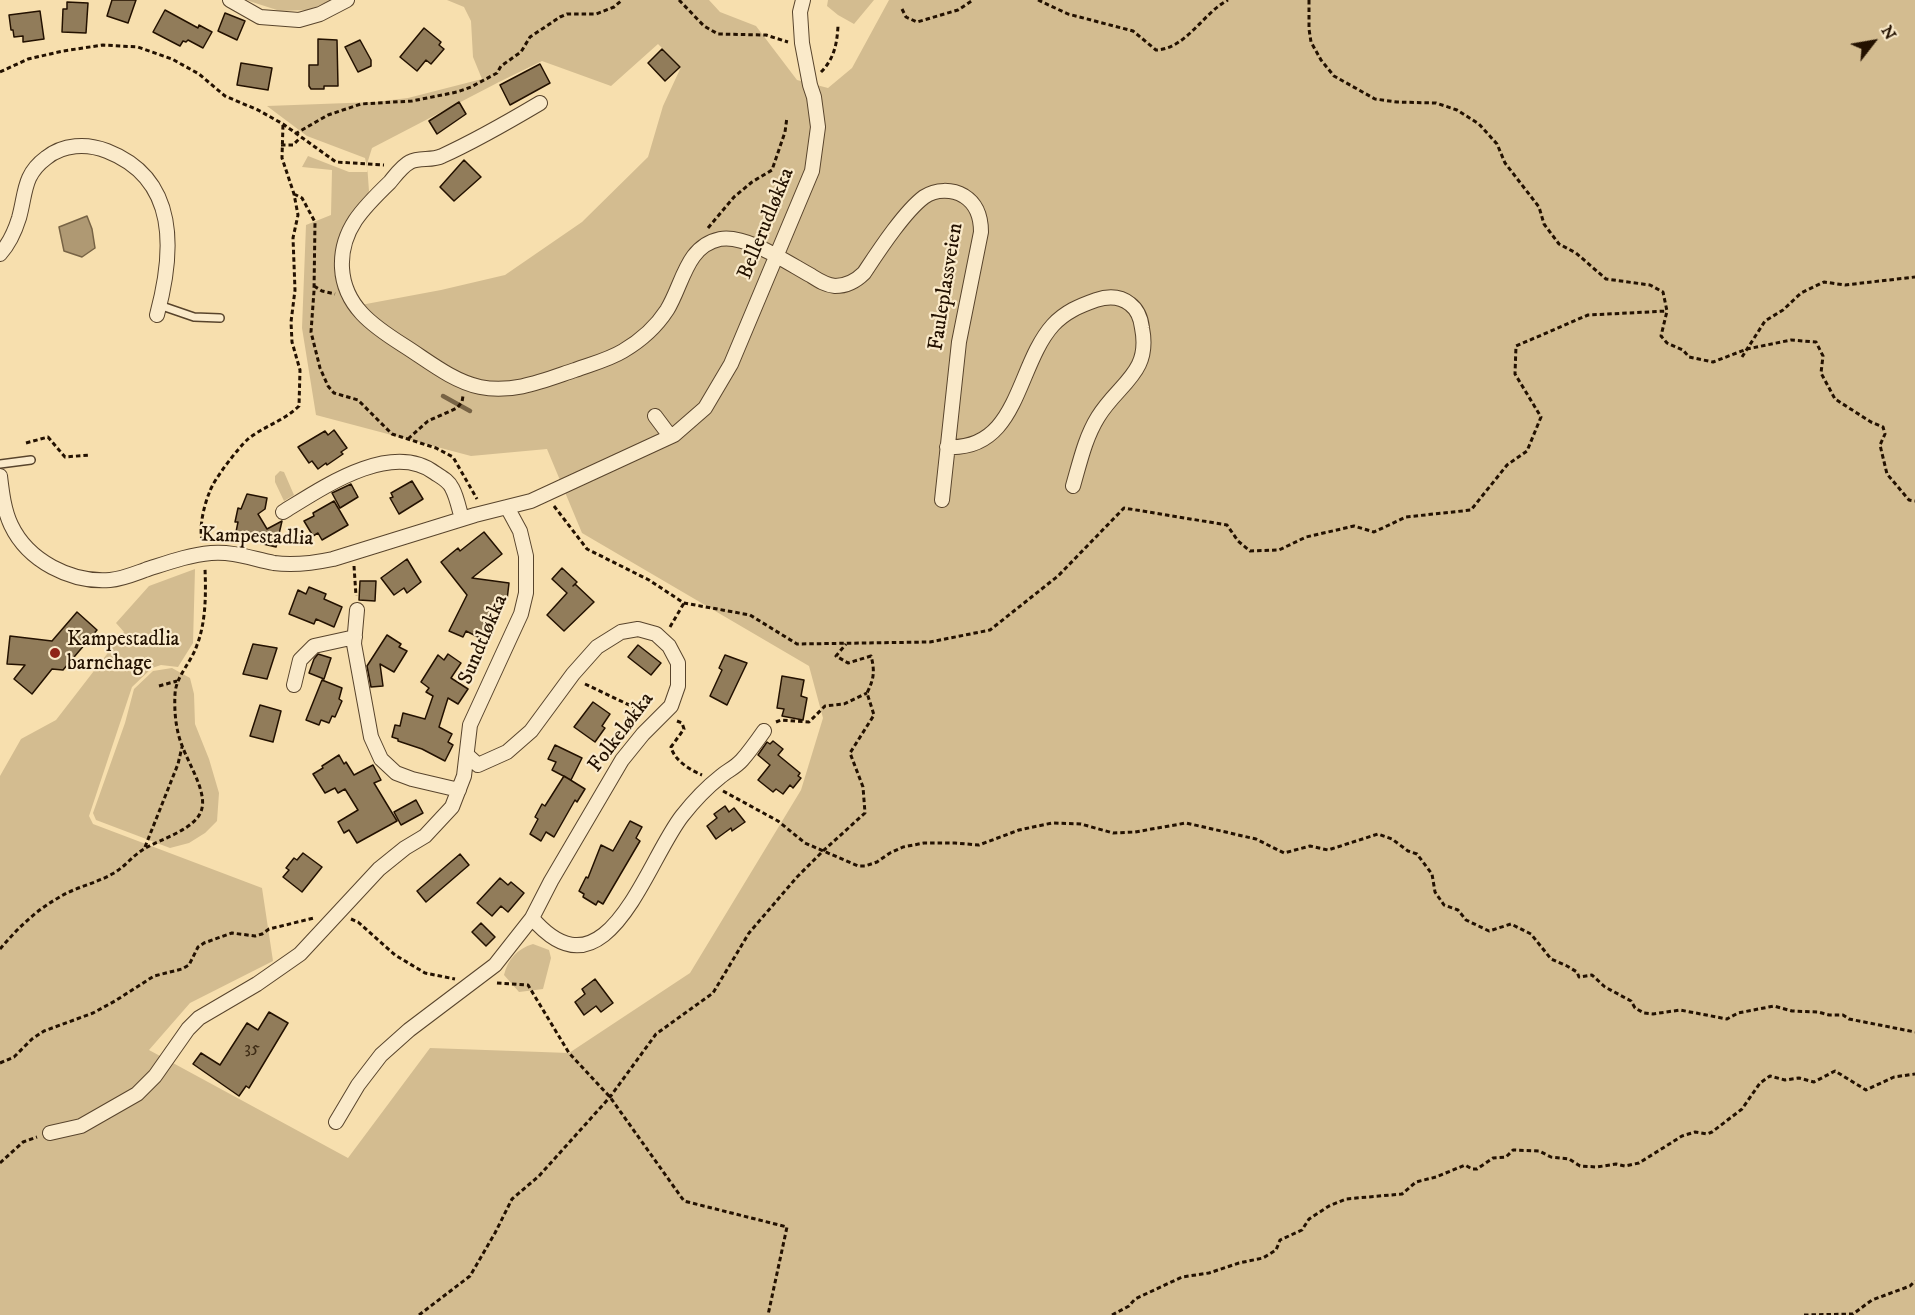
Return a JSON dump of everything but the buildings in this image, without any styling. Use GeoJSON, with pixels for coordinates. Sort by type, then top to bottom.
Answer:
{"type":"FeatureCollection","features":[{"type":"Feature","properties":{"kind":"street"},"geometry":{"type":"LineString","coordinates":[[230,0],[260,16],[299,20],[320,14],[347,0]]}},
{"type":"Feature","properties":{"kind":"street","name":"Bellerudløkka"},"geometry":{"type":"LineString","coordinates":[[531,501],[670,436],[705,408],[715,394],[731,364],[812,171],[818,127],[802,43],[800,12],[803,0]]}},
{"type":"Feature","properties":{"kind":"street"},"geometry":{"type":"LineString","coordinates":[[540,103],[439,158],[410,162],[368,203],[350,227],[342,255],[344,281],[353,302],[369,322],[464,382],[480,387],[514,388],[593,364],[622,352],[646,334],[666,310],[687,265],[702,247]]}},
{"type":"Feature","properties":{"kind":"street"},"geometry":{"type":"LineString","coordinates":[[0,254],[13,233],[19,218],[24,188],[38,164],[49,156],[74,146],[101,148],[133,164],[156,191],[163,207],[168,242],[158,310]]}},
{"type":"Feature","properties":{"kind":"street","name":"Fauleplassveien"},"geometry":{"type":"LineString","coordinates":[[702,247],[724,238],[736,239],[827,284],[836,286],[849,284],[864,273],[908,213],[925,197],[936,192],[949,191],[971,202],[980,216],[981,232],[959,342],[942,500]]}},
{"type":"Feature","properties":{"kind":"street"},"geometry":{"type":"LineString","coordinates":[[947,447],[975,444],[1000,426],[1009,413],[1036,352],[1048,331],[1060,318],[1076,308],[1103,298],[1122,299],[1134,307],[1140,316],[1145,342],[1144,354],[1138,369],[1112,396],[1097,418],[1082,452],[1073,486]]}},
{"type":"Feature","properties":{"kind":"street"},"geometry":{"type":"LineString","coordinates":[[655,416],[670,436]]}},
{"type":"Feature","properties":{"kind":"street","name":"Kampestadlia"},"geometry":{"type":"LineString","coordinates":[[283,512],[326,486],[372,466],[404,460],[427,466],[447,481],[452,488],[462,519]]}},
{"type":"Feature","properties":{"kind":"street","name":"Kampestadlia"},"geometry":{"type":"LineString","coordinates":[[0,476],[11,526],[24,544],[59,572],[110,580],[180,558],[212,553],[236,554],[276,563],[310,564],[482,513],[531,501]]}},
{"type":"Feature","properties":{"kind":"street","name":"Sundtløkka"},"geometry":{"type":"LineString","coordinates":[[50,1133],[81,1126],[137,1094],[155,1076],[188,1029],[199,1018],[257,984],[300,954],[379,868],[425,836],[452,807],[464,776],[470,725],[521,614],[526,593],[526,556],[520,531],[507,507]]}},
{"type":"Feature","properties":{"kind":"street"},"geometry":{"type":"LineString","coordinates":[[357,610],[354,644],[371,737],[381,759],[396,773],[459,790]]}},
{"type":"Feature","properties":{"kind":"street"},"geometry":{"type":"LineString","coordinates":[[467,755],[478,765],[494,760],[507,752],[531,731],[597,647],[621,632],[638,629],[656,634],[662,640]]}},
{"type":"Feature","properties":{"kind":"street"},"geometry":{"type":"LineString","coordinates":[[294,685],[300,660],[314,646],[355,637]]}},
{"type":"Feature","properties":{"kind":"street","name":"Folkeløkka"},"geometry":{"type":"LineString","coordinates":[[336,1122],[358,1084],[381,1055],[408,1030],[495,964],[532,918],[551,881],[622,760],[643,734],[671,706],[678,686],[678,663],[669,646],[662,640]]}},
{"type":"Feature","properties":{"kind":"street"},"geometry":{"type":"LineString","coordinates":[[532,918],[555,940],[571,945],[596,942],[608,933],[621,919],[672,829],[692,804],[741,761],[764,731]]}},
{"type":"Feature","properties":{"kind":"lane"},"geometry":{"type":"LineString","coordinates":[[158,310],[194,317],[220,318]]}},
{"type":"Feature","properties":{"kind":"lane"},"geometry":{"type":"LineString","coordinates":[[0,464],[30,460]]}},
{"type":"Feature","properties":{"kind":"path"},"geometry":{"type":"LineString","coordinates":[[295,134],[328,115],[361,105],[412,101],[471,87],[497,73],[501,66],[521,51],[530,37],[560,17],[567,14],[596,14],[614,7],[622,0]]}},
{"type":"Feature","properties":{"kind":"path"},"geometry":{"type":"LineString","coordinates":[[680,0],[704,26],[718,34],[766,35],[783,42],[802,43]]}},
{"type":"Feature","properties":{"kind":"path"},"geometry":{"type":"LineString","coordinates":[[902,9],[906,16],[916,21],[958,10],[973,0]]}},
{"type":"Feature","properties":{"kind":"path"},"geometry":{"type":"LineString","coordinates":[[1038,0],[1068,14],[1133,31],[1156,50],[1166,49],[1228,0]]}},
{"type":"Feature","properties":{"kind":"path"},"geometry":{"type":"LineString","coordinates":[[1309,0],[1311,42],[1321,60],[1334,76],[1375,99],[1436,103],[1457,110],[1479,124],[1497,144],[1504,163],[1539,207],[1544,224],[1559,244],[1576,253],[1606,279],[1650,285],[1663,292],[1667,310],[1661,336],[1666,343],[1683,350],[1689,357],[1713,362],[1747,349],[1791,340],[1816,342],[1823,356],[1821,373],[1835,399],[1883,427],[1886,434],[1880,445],[1887,474],[1909,500],[1915,501]]}},
{"type":"Feature","properties":{"kind":"path"},"geometry":{"type":"LineString","coordinates":[[810,85],[827,66],[837,48],[838,26]]}},
{"type":"Feature","properties":{"kind":"path"},"geometry":{"type":"LineString","coordinates":[[0,72],[28,59],[63,51],[103,45],[138,48],[172,58],[199,74],[225,96],[283,124],[336,162],[384,165],[410,162]]}},
{"type":"Feature","properties":{"kind":"path"},"geometry":{"type":"LineString","coordinates":[[702,247],[708,227],[734,197],[752,182],[772,170],[785,132],[787,117]]}},
{"type":"Feature","properties":{"kind":"path"},"geometry":{"type":"LineString","coordinates":[[0,949],[36,912],[79,887],[115,873],[129,859],[144,849],[183,829],[197,818],[202,810],[203,802],[199,786],[182,747],[176,723],[175,695],[177,681],[189,664],[202,633],[206,570],[201,537],[204,510],[210,489],[238,449],[249,438],[286,417],[299,406],[300,370],[292,342],[291,322],[295,290],[293,238],[298,215],[294,194],[282,158],[283,124]]}},
{"type":"Feature","properties":{"kind":"path"},"geometry":{"type":"LineString","coordinates":[[281,145],[293,145],[300,138]]}},
{"type":"Feature","properties":{"kind":"path"},"geometry":{"type":"LineString","coordinates":[[294,194],[305,202],[315,222],[311,332],[320,368],[328,386],[334,393],[357,400],[388,431],[436,448],[453,457],[465,475],[482,513]]}},
{"type":"Feature","properties":{"kind":"path"},"geometry":{"type":"LineString","coordinates":[[1742,357],[1765,321],[1783,310],[1801,294],[1824,282],[1845,285],[1915,277]]}},
{"type":"Feature","properties":{"kind":"path"},"geometry":{"type":"LineString","coordinates":[[531,501],[551,502],[587,549],[649,580],[684,603],[750,615],[797,644],[930,642],[990,630],[1058,576],[1124,508],[1227,525],[1238,541],[1250,551],[1280,550],[1306,537],[1354,526],[1374,532],[1406,517],[1471,510],[1507,465],[1527,451],[1541,417],[1515,374],[1516,346],[1588,315],[1667,310]]}},
{"type":"Feature","properties":{"kind":"path"},"geometry":{"type":"LineString","coordinates":[[408,439],[428,421],[457,408],[462,402],[464,382]]}},
{"type":"Feature","properties":{"kind":"path"},"geometry":{"type":"LineString","coordinates":[[26,443],[48,438],[64,457],[90,455]]}},
{"type":"Feature","properties":{"kind":"path"},"geometry":{"type":"LineString","coordinates":[[353,553],[357,610]]}},
{"type":"Feature","properties":{"kind":"path"},"geometry":{"type":"LineString","coordinates":[[662,640],[684,603]]}},
{"type":"Feature","properties":{"kind":"path"},"geometry":{"type":"LineString","coordinates":[[764,731],[781,720],[809,722],[825,706],[844,704],[867,693],[875,671],[871,656],[848,663],[836,656],[848,643]]}},
{"type":"Feature","properties":{"kind":"path"},"geometry":{"type":"LineString","coordinates":[[569,680],[591,685],[662,722],[676,720],[682,723],[684,729],[671,747],[672,752],[688,769],[778,821],[806,843],[858,866],[865,866],[903,847],[924,843],[978,845],[1019,830],[1052,823],[1081,824],[1113,833],[1135,832],[1185,823],[1256,839],[1284,853],[1310,846],[1328,850],[1378,834],[1392,839],[1408,851],[1417,854],[1432,874],[1435,892],[1444,905],[1458,910],[1466,920],[1489,931],[1511,924],[1531,934],[1551,959],[1568,966],[1579,977],[1592,975],[1605,987],[1631,1001],[1635,1008],[1644,1013],[1680,1010],[1727,1018],[1738,1013],[1774,1006],[1818,1012],[1829,1016],[1843,1015],[1849,1019],[1915,1032]]}},
{"type":"Feature","properties":{"kind":"path"},"geometry":{"type":"LineString","coordinates":[[159,687],[177,681]]}},
{"type":"Feature","properties":{"kind":"path"},"geometry":{"type":"LineString","coordinates":[[419,1315],[470,1276],[512,1199],[539,1176],[610,1097],[656,1034],[713,993],[749,933],[823,851],[865,813],[862,787],[850,753],[874,715],[867,693]]}},
{"type":"Feature","properties":{"kind":"path"},"geometry":{"type":"LineString","coordinates":[[144,849],[174,774],[182,747]]}},
{"type":"Feature","properties":{"kind":"path"},"geometry":{"type":"LineString","coordinates":[[0,1064],[14,1057],[32,1039],[44,1031],[93,1013],[154,975],[182,969],[189,964],[198,947],[204,943],[232,933],[255,936],[269,929],[337,912],[358,922],[395,955],[425,973],[472,981],[528,985],[569,1053],[610,1097],[684,1201],[787,1227],[768,1315]]}},
{"type":"Feature","properties":{"kind":"path"},"geometry":{"type":"LineString","coordinates":[[1112,1315],[1129,1306],[1135,1299],[1182,1277],[1209,1273],[1263,1258],[1276,1250],[1280,1240],[1302,1230],[1309,1219],[1316,1214],[1346,1199],[1402,1194],[1416,1182],[1436,1178],[1465,1165],[1477,1169],[1493,1158],[1506,1157],[1513,1150],[1539,1151],[1569,1159],[1580,1166],[1597,1167],[1616,1164],[1625,1166],[1639,1163],[1682,1136],[1695,1132],[1707,1134],[1712,1132],[1742,1109],[1760,1083],[1770,1076],[1785,1080],[1799,1078],[1814,1082],[1835,1071],[1859,1088],[1866,1090],[1894,1077],[1915,1074]]}},
{"type":"Feature","properties":{"kind":"path"},"geometry":{"type":"LineString","coordinates":[[0,1163],[23,1142],[50,1133]]}},
{"type":"Feature","properties":{"kind":"path"},"geometry":{"type":"LineString","coordinates":[[1804,1315],[1853,1314],[1872,1300],[1910,1286],[1915,1281]]}},
{"type":"Feature","properties":{"kind":"shaded area"},"geometry":{"type":"Polygon","coordinates":[[[246,0],[332,0],[308,10],[280,11],[246,0]]]}},
{"type":"Feature","properties":{"kind":"shaded area"},"geometry":{"type":"Polygon","coordinates":[[[447,0],[709,0],[720,12],[756,26],[797,80],[828,88],[852,68],[889,0],[1915,0],[1915,1315],[0,1315],[0,776],[21,739],[56,720],[124,632],[116,623],[149,586],[195,569],[193,643],[178,667],[161,665],[152,668],[132,687],[89,816],[93,824],[262,888],[273,961],[190,1003],[149,1050],[348,1158],[430,1048],[569,1053],[690,973],[801,790],[823,718],[809,666],[582,533],[547,449],[471,456],[316,415],[302,328],[306,225],[331,215],[332,170],[302,167],[308,156],[349,172],[368,172],[369,191],[337,281],[350,307],[505,275],[582,222],[648,157],[663,106],[681,67],[658,44],[611,86],[542,61],[372,148],[367,169],[365,158],[307,136],[267,106],[375,102],[408,98],[482,79],[473,57],[471,21],[464,7],[447,0]]]}},
{"type":"Feature","properties":{"kind":"shaded area"},"geometry":{"type":"Polygon","coordinates":[[[828,0],[874,0],[854,24],[827,6],[828,0]]]}},
{"type":"Feature","properties":{"kind":"shaded area"},"geometry":{"type":"Polygon","coordinates":[[[87,216],[95,248],[82,257],[64,251],[59,227],[87,216]]]}},
{"type":"Feature","properties":{"kind":"shaded area"},"geometry":{"type":"Polygon","coordinates":[[[280,471],[284,472],[294,495],[284,501],[275,482],[275,476],[280,471]]]}},
{"type":"Feature","properties":{"kind":"shaded area"},"geometry":{"type":"Polygon","coordinates":[[[172,668],[190,678],[194,694],[195,724],[219,793],[217,821],[205,833],[189,843],[170,848],[96,820],[93,813],[125,723],[134,689],[153,671],[172,668]]]}},
{"type":"Feature","properties":{"kind":"shaded area"},"geometry":{"type":"Polygon","coordinates":[[[533,944],[549,950],[551,958],[543,989],[519,992],[504,975],[514,955],[533,944]]]}},
{"type":"Feature","properties":{"kind":"waterway"},"geometry":{"type":"LineString","coordinates":[[443,396],[470,411]]}},
{"type":"Feature","properties":{"kind":"place","name":"Kampestadlia barnehage"},"geometry":{"type":"Point","coordinates":[55,653]}}]}
